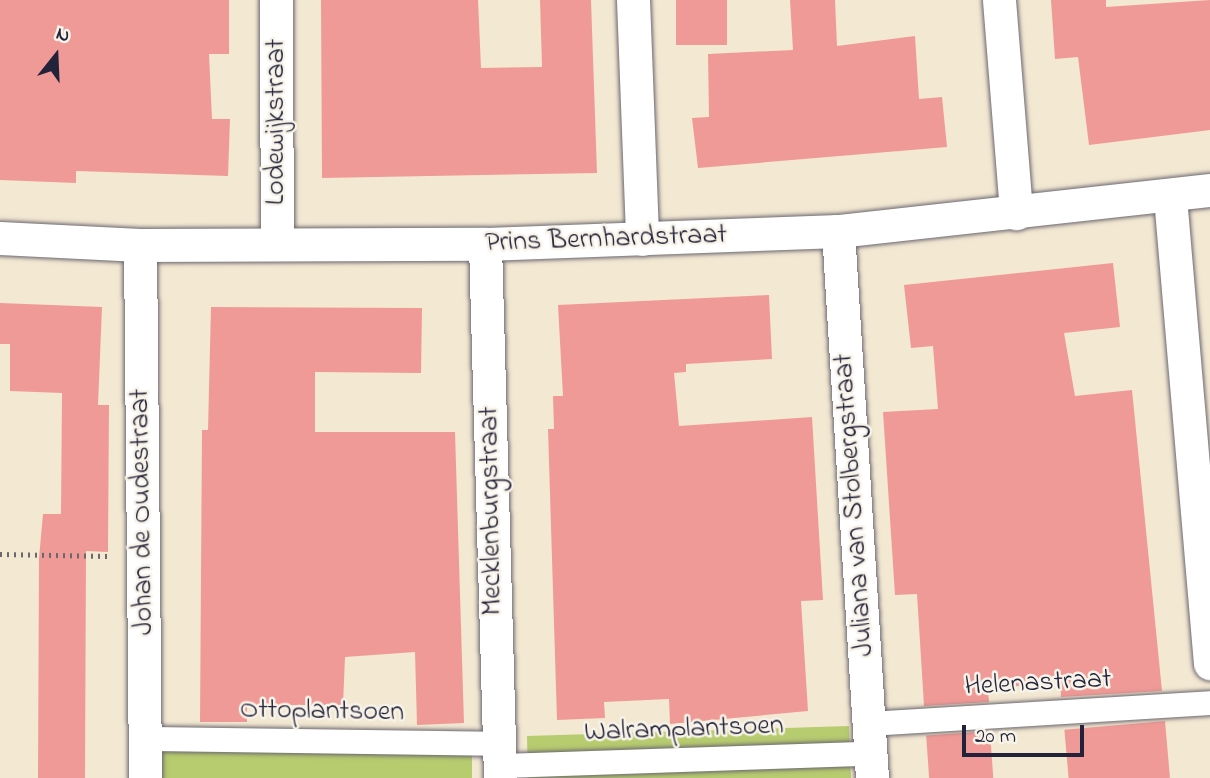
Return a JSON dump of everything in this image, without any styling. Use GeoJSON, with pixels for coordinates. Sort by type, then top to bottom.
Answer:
{"type":"FeatureCollection","features":[{"type":"Feature","properties":{"kind":"street","name":"Lodewijkstraat"},"geometry":{"type":"LineString","coordinates":[[276,0],[277,243]]}},
{"type":"Feature","properties":{"kind":"street"},"geometry":{"type":"LineString","coordinates":[[633,0],[642,239]]}},
{"type":"Feature","properties":{"kind":"street"},"geometry":{"type":"LineString","coordinates":[[999,0],[1016,213]]}},
{"type":"Feature","properties":{"kind":"street","name":"Prins Bernhardstraat"},"geometry":{"type":"LineString","coordinates":[[0,238],[140,245],[485,244],[838,232],[1170,197],[1210,190]]}},
{"type":"Feature","properties":{"kind":"street"},"geometry":{"type":"LineString","coordinates":[[1170,197],[1210,663]]}},
{"type":"Feature","properties":{"kind":"street","name":"Juliana van Stolbergstraat"},"geometry":{"type":"LineString","coordinates":[[838,232],[870,752]]}},
{"type":"Feature","properties":{"kind":"street","name":"Mecklenburgstraat"},"geometry":{"type":"LineString","coordinates":[[485,244],[499,763]]}},
{"type":"Feature","properties":{"kind":"street","name":"Johan de Oudestraat"},"geometry":{"type":"LineString","coordinates":[[140,245],[145,778]]}},
{"type":"Feature","properties":{"kind":"street","name":"Helenastraat"},"geometry":{"type":"LineString","coordinates":[[870,752],[1210,703]]}},
{"type":"Feature","properties":{"kind":"street","name":"Ottoplantsoen"},"geometry":{"type":"LineString","coordinates":[[146,739],[499,763]]}},
{"type":"Feature","properties":{"kind":"street","name":"Walramplantsoen"},"geometry":{"type":"LineString","coordinates":[[499,763],[870,752]]}},
{"type":"Feature","properties":{"kind":"path"},"geometry":{"type":"LineString","coordinates":[[0,554],[118,556]]}},
{"type":"Feature","properties":{"kind":"green space"},"geometry":{"type":"Polygon","coordinates":[[[849,726],[851,778],[528,778],[527,736],[849,726]]]}},
{"type":"Feature","properties":{"kind":"green space"},"geometry":{"type":"Polygon","coordinates":[[[162,750],[472,750],[472,778],[162,778],[162,750]]]}},
{"type":"Feature","properties":{"kind":"building"},"geometry":{"type":"Polygon","coordinates":[[[0,0],[229,0],[229,54],[209,54],[212,119],[230,119],[228,176],[76,171],[76,183],[0,180],[0,0]]]}},
{"type":"Feature","properties":{"kind":"building"},"geometry":{"type":"Polygon","coordinates":[[[321,0],[478,0],[481,68],[542,67],[540,0],[591,0],[597,173],[322,178],[321,0]]]}},
{"type":"Feature","properties":{"kind":"building"},"geometry":{"type":"Polygon","coordinates":[[[676,0],[727,0],[727,45],[676,45],[676,0]]]}},
{"type":"Feature","properties":{"kind":"building"},"geometry":{"type":"Polygon","coordinates":[[[790,0],[835,0],[837,46],[915,36],[919,99],[942,97],[947,147],[698,168],[692,118],[709,117],[708,54],[793,50],[790,0]]]}},
{"type":"Feature","properties":{"kind":"building"},"geometry":{"type":"Polygon","coordinates":[[[1051,0],[1106,0],[1106,7],[1210,0],[1210,130],[1089,145],[1078,57],[1055,59],[1051,0]]]}},
{"type":"Feature","properties":{"kind":"building"},"geometry":{"type":"Polygon","coordinates":[[[1113,263],[1120,327],[1064,333],[1075,396],[1132,390],[1162,691],[1061,697],[1060,679],[988,691],[989,702],[924,706],[917,594],[895,595],[883,412],[938,409],[933,346],[911,348],[904,285],[1113,263]]]}},
{"type":"Feature","properties":{"kind":"building"},"geometry":{"type":"Polygon","coordinates":[[[769,295],[772,359],[686,364],[686,372],[674,373],[679,426],[812,417],[823,600],[801,601],[808,711],[670,724],[669,699],[604,702],[605,718],[557,720],[548,429],[554,429],[553,396],[563,396],[558,305],[769,295]]]}},
{"type":"Feature","properties":{"kind":"building"},"geometry":{"type":"Polygon","coordinates":[[[0,303],[102,307],[98,405],[109,405],[108,552],[86,551],[85,778],[38,778],[39,558],[43,514],[61,514],[62,393],[10,391],[10,344],[0,344],[0,303]]]}},
{"type":"Feature","properties":{"kind":"building"},"geometry":{"type":"Polygon","coordinates":[[[211,307],[422,308],[421,373],[315,372],[315,432],[455,432],[464,723],[417,725],[415,652],[345,657],[343,705],[247,705],[247,722],[200,722],[202,430],[208,430],[211,307]]]}},
{"type":"Feature","properties":{"kind":"building"},"geometry":{"type":"Polygon","coordinates":[[[1165,721],[1170,778],[1069,778],[1064,730],[1165,721]]]}},
{"type":"Feature","properties":{"kind":"building"},"geometry":{"type":"Polygon","coordinates":[[[990,731],[993,778],[929,778],[926,735],[990,731]]]}}]}
